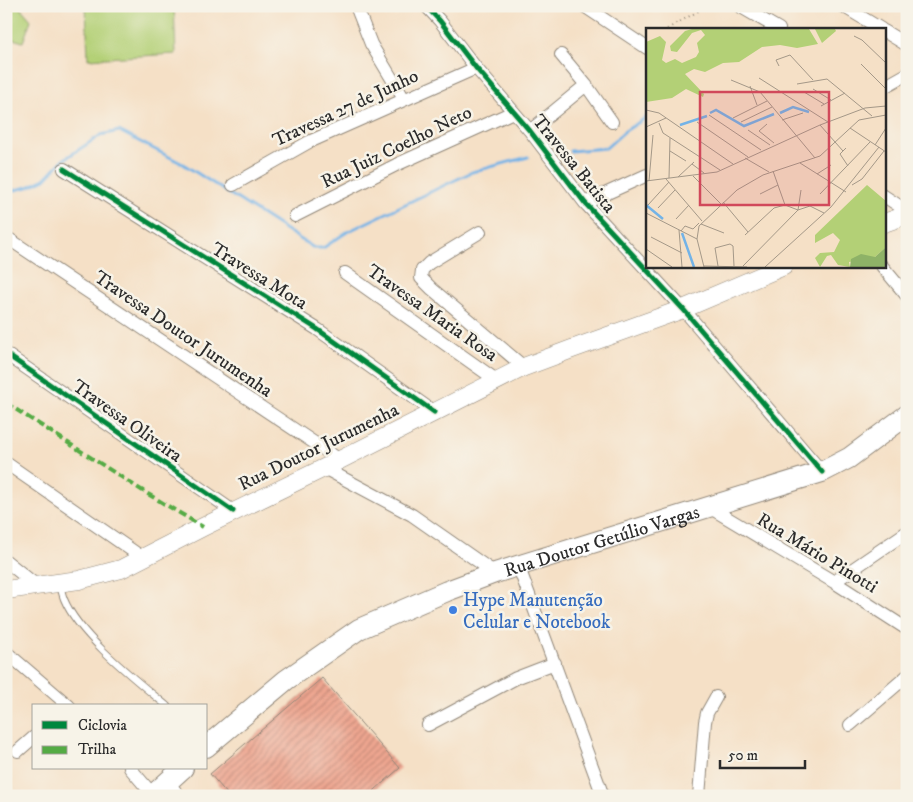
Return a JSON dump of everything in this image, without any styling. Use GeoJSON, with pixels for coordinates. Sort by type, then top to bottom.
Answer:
{"type":"FeatureCollection","features":[{"type":"Feature","properties":{"kind":"main road"},"geometry":{"type":"LineString","coordinates":[[886,222],[907,213]]}},
{"type":"Feature","properties":{"kind":"main road","name":"Rua Doutor Jurumenha"},"geometry":{"type":"LineString","coordinates":[[6,590],[60,583],[121,569],[233,511],[499,382],[524,367],[683,309],[779,268]]}},
{"type":"Feature","properties":{"kind":"main road","name":"Rua Doutor Getúlio Vargas"},"geometry":{"type":"LineString","coordinates":[[208,743],[286,680],[359,629],[494,573],[822,472],[849,458],[907,415]]}},
{"type":"Feature","properties":{"kind":"main road"},"geometry":{"type":"LineString","coordinates":[[163,792],[181,770]]}},
{"type":"Feature","properties":{"kind":"street"},"geometry":{"type":"LineString","coordinates":[[356,6],[371,44],[404,99]]}},
{"type":"Feature","properties":{"kind":"street","name":"Travessa Batista"},"geometry":{"type":"LineString","coordinates":[[426,6],[530,132],[585,203],[683,309],[822,472]]}},
{"type":"Feature","properties":{"kind":"street"},"geometry":{"type":"LineString","coordinates":[[584,6],[646,47]]}},
{"type":"Feature","properties":{"kind":"street"},"geometry":{"type":"LineString","coordinates":[[843,6],[878,28]]}},
{"type":"Feature","properties":{"kind":"street"},"geometry":{"type":"LineString","coordinates":[[741,7],[778,28]]}},
{"type":"Feature","properties":{"kind":"street"},"geometry":{"type":"LineString","coordinates":[[886,32],[907,44]]}},
{"type":"Feature","properties":{"kind":"street"},"geometry":{"type":"LineString","coordinates":[[562,56],[586,85],[612,122]]}},
{"type":"Feature","properties":{"kind":"street","name":"Travessa 27 de Junho"},"geometry":{"type":"LineString","coordinates":[[233,185],[309,142],[476,68]]}},
{"type":"Feature","properties":{"kind":"street"},"geometry":{"type":"LineString","coordinates":[[886,85],[907,74]]}},
{"type":"Feature","properties":{"kind":"street"},"geometry":{"type":"LineString","coordinates":[[530,132],[586,85]]}},
{"type":"Feature","properties":{"kind":"street","name":"Rua Juiz Coelho Neto"},"geometry":{"type":"LineString","coordinates":[[295,216],[398,164],[513,112]]}},
{"type":"Feature","properties":{"kind":"street","name":"Travessa Mota"},"geometry":{"type":"LineString","coordinates":[[64,169],[318,329],[434,412]]}},
{"type":"Feature","properties":{"kind":"street"},"geometry":{"type":"LineString","coordinates":[[585,203],[646,175]]}},
{"type":"Feature","properties":{"kind":"street"},"geometry":{"type":"LineString","coordinates":[[886,197],[907,213]]}},
{"type":"Feature","properties":{"kind":"street"},"geometry":{"type":"LineString","coordinates":[[480,232],[429,263],[422,270],[421,278],[524,367]]}},
{"type":"Feature","properties":{"kind":"street","name":"Travessa Doutor Jurumenha"},"geometry":{"type":"LineString","coordinates":[[6,237],[332,464],[412,516],[494,573]]}},
{"type":"Feature","properties":{"kind":"street"},"geometry":{"type":"LineString","coordinates":[[884,268],[907,296]]}},
{"type":"Feature","properties":{"kind":"street","name":"Travessa Maria Rosa"},"geometry":{"type":"LineString","coordinates":[[345,273],[499,382]]}},
{"type":"Feature","properties":{"kind":"street","name":"Travessa Oliveira"},"geometry":{"type":"LineString","coordinates":[[6,354],[233,511]]}},
{"type":"Feature","properties":{"kind":"street"},"geometry":{"type":"LineString","coordinates":[[6,463],[143,558]]}},
{"type":"Feature","properties":{"kind":"street","name":"Rua Mário Pinotti"},"geometry":{"type":"LineString","coordinates":[[709,507],[834,582],[907,629]]}},
{"type":"Feature","properties":{"kind":"street"},"geometry":{"type":"LineString","coordinates":[[834,582],[907,532]]}},
{"type":"Feature","properties":{"kind":"street"},"geometry":{"type":"LineString","coordinates":[[6,561],[37,586]]}},
{"type":"Feature","properties":{"kind":"street"},"geometry":{"type":"LineString","coordinates":[[518,565],[603,796]]}},
{"type":"Feature","properties":{"kind":"street"},"geometry":{"type":"LineString","coordinates":[[6,652],[67,704]]}},
{"type":"Feature","properties":{"kind":"street"},"geometry":{"type":"LineString","coordinates":[[428,725],[516,678],[555,663]]}},
{"type":"Feature","properties":{"kind":"street"},"geometry":{"type":"LineString","coordinates":[[850,725],[907,676]]}},
{"type":"Feature","properties":{"kind":"street"},"geometry":{"type":"LineString","coordinates":[[699,796],[705,722],[707,713],[716,697]]}},
{"type":"Feature","properties":{"kind":"street"},"geometry":{"type":"LineString","coordinates":[[18,751],[32,738]]}},
{"type":"Feature","properties":{"kind":"street"},"geometry":{"type":"LineString","coordinates":[[133,770],[163,792]]}},
{"type":"Feature","properties":{"kind":"lane"},"geometry":{"type":"LineString","coordinates":[[60,583],[64,599],[73,616],[90,637],[165,704]]}},
{"type":"Feature","properties":{"kind":"path"},"geometry":{"type":"LineString","coordinates":[[669,28],[707,6]]}},
{"type":"Feature","properties":{"kind":"green space"},"geometry":{"type":"Polygon","coordinates":[[[6,6],[19,6],[31,20],[23,42],[6,37],[6,6]]]}},
{"type":"Feature","properties":{"kind":"green space"},"geometry":{"type":"Polygon","coordinates":[[[86,6],[174,6],[176,54],[88,59],[86,6]]]}},
{"type":"Feature","properties":{"kind":"building"},"geometry":{"type":"Polygon","coordinates":[[[322,678],[400,768],[368,796],[229,796],[210,774],[322,678]]]}},
{"type":"Feature","properties":{"kind":"waterway"},"geometry":{"type":"LineString","coordinates":[[570,151],[606,148],[625,131],[646,118]]}},
{"type":"Feature","properties":{"kind":"waterway"},"geometry":{"type":"LineString","coordinates":[[6,192],[28,187],[45,179],[63,160],[101,135],[119,131],[183,164],[314,248],[323,248],[347,232],[472,172],[528,157]]}},
{"type":"Feature","properties":{"kind":"marked path"},"geometry":{"type":"LineString","coordinates":[[6,403],[203,527]]}},
{"type":"Feature","properties":{"kind":"cycle path"},"geometry":{"type":"LineString","coordinates":[[426,6],[530,131],[585,203],[683,309],[822,472]]}},
{"type":"Feature","properties":{"kind":"cycle path"},"geometry":{"type":"LineString","coordinates":[[64,169],[317,329],[434,412]]}},
{"type":"Feature","properties":{"kind":"cycle path"},"geometry":{"type":"LineString","coordinates":[[6,354],[233,511]]}},
{"type":"Feature","properties":{"kind":"place","name":"Hype Manutenção Celular e Notebook"},"geometry":{"type":"Point","coordinates":[453,610]}}]}
